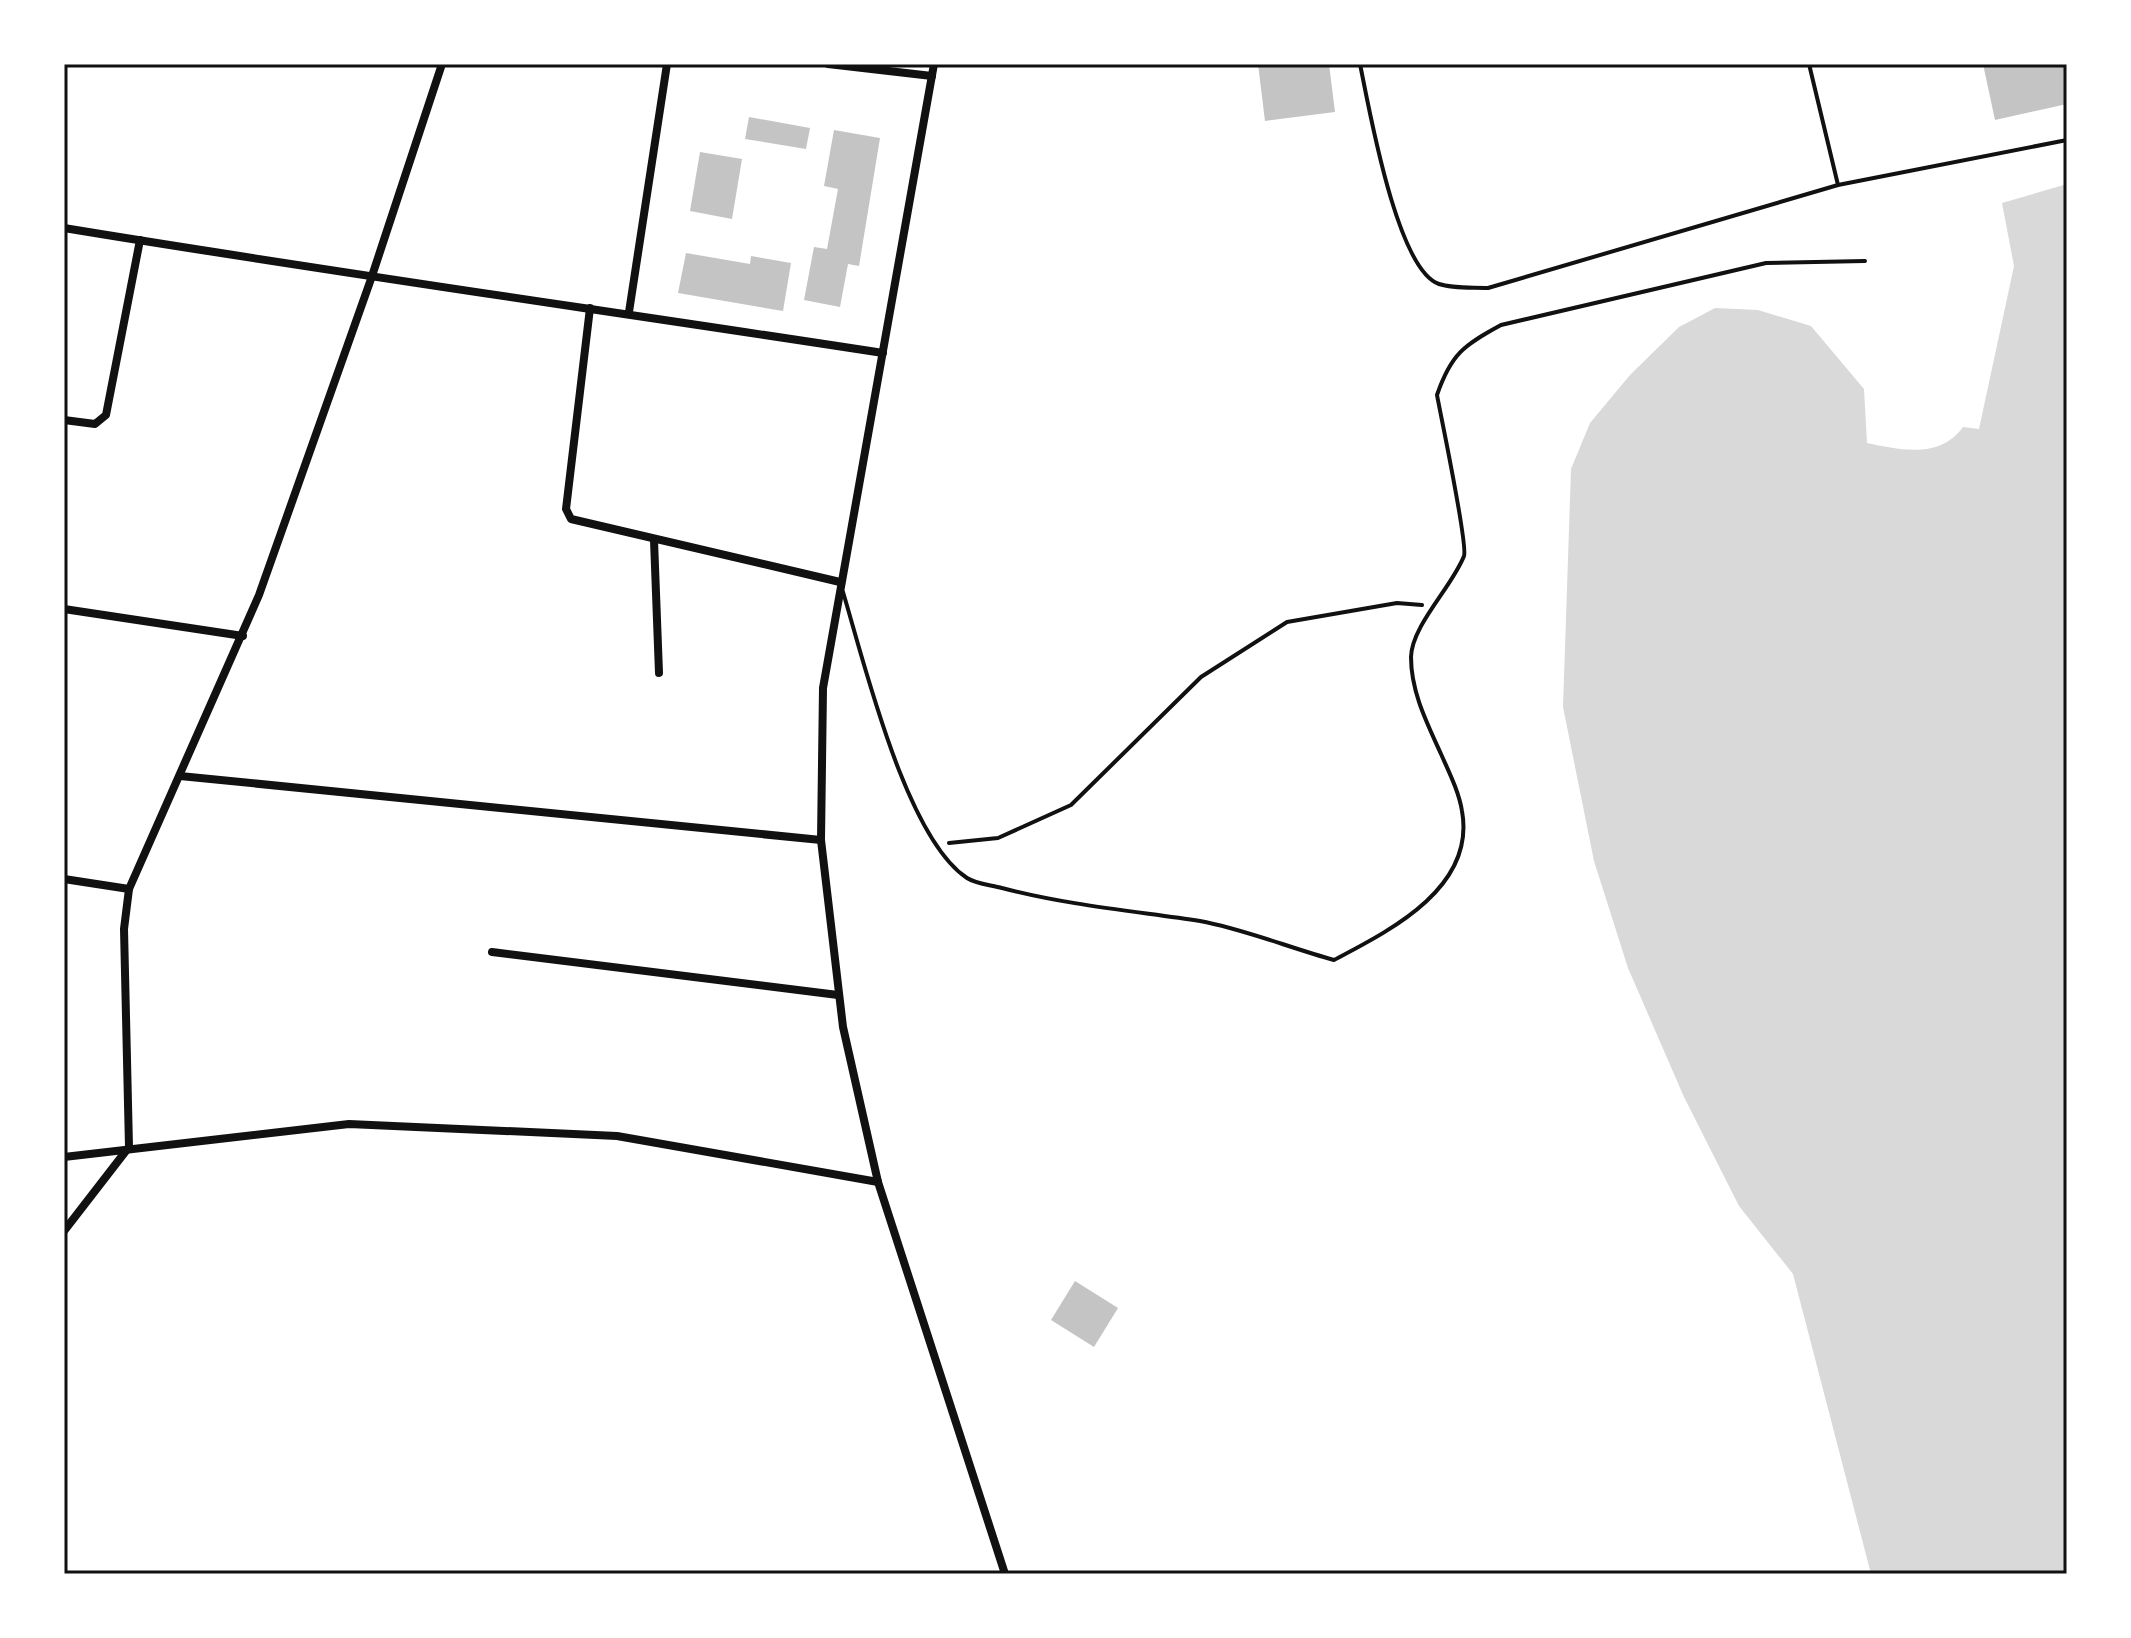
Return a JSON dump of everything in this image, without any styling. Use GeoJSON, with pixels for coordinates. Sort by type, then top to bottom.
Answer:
{"type":"FeatureCollection","features":[{"type":"Feature","properties":{"kind":"street"},"geometry":{"type":"LineString","coordinates":[[64,1231],[129,1147],[124,929],[129,889],[243,636],[371,279],[442,64]]}},
{"type":"Feature","properties":{"kind":"street"},"geometry":{"type":"LineString","coordinates":[[629,312],[667,64]]}},
{"type":"Feature","properties":{"kind":"street"},"geometry":{"type":"LineString","coordinates":[[828,64],[932,76]]}},
{"type":"Feature","properties":{"kind":"street"},"geometry":{"type":"LineString","coordinates":[[934,64],[823,688],[821,840],[838,995],[878,1182],[1005,1574]]}},
{"type":"Feature","properties":{"kind":"street"},"geometry":{"type":"LineString","coordinates":[[64,228],[371,279],[629,312],[883,353]]}},
{"type":"Feature","properties":{"kind":"street"},"geometry":{"type":"LineString","coordinates":[[64,420],[95,424],[106,415],[140,240]]}},
{"type":"Feature","properties":{"kind":"street"},"geometry":{"type":"LineString","coordinates":[[590,308],[566,509],[571,519],[840,582]]}},
{"type":"Feature","properties":{"kind":"street"},"geometry":{"type":"LineString","coordinates":[[654,540],[659,673]]}},
{"type":"Feature","properties":{"kind":"street"},"geometry":{"type":"LineString","coordinates":[[64,609],[243,636]]}},
{"type":"Feature","properties":{"kind":"street"},"geometry":{"type":"LineString","coordinates":[[180,776],[821,840]]}},
{"type":"Feature","properties":{"kind":"street"},"geometry":{"type":"LineString","coordinates":[[64,879],[129,889]]}},
{"type":"Feature","properties":{"kind":"street"},"geometry":{"type":"LineString","coordinates":[[492,952],[838,995]]}},
{"type":"Feature","properties":{"kind":"street"},"geometry":{"type":"LineString","coordinates":[[64,1157],[129,1147],[349,1124],[617,1136],[878,1182]]}},
{"type":"Feature","properties":{"kind":"lane"},"geometry":{"type":"LineString","coordinates":[[1360,64],[1378,156],[1413,262],[1438,284],[1488,288],[1838,185],[2067,140]]}},
{"type":"Feature","properties":{"kind":"lane"},"geometry":{"type":"LineString","coordinates":[[1809,64],[1838,185]]}},
{"type":"Feature","properties":{"kind":"lane"},"geometry":{"type":"LineString","coordinates":[[840,582],[882,722],[935,844],[968,878],[1110,910],[1203,922],[1334,960],[1401,925],[1447,878],[1458,856],[1464,831],[1462,809],[1421,709],[1412,674],[1411,653],[1416,636],[1465,553],[1437,395],[1444,373],[1462,346],[1501,325],[1766,263],[1865,261]]}},
{"type":"Feature","properties":{"kind":"path"},"geometry":{"type":"LineString","coordinates":[[935,844],[998,838],[1071,805],[1217,664],[1287,622],[1397,603],[1437,605]]}},
{"type":"Feature","properties":{"kind":"shaded area"},"geometry":{"type":"Polygon","coordinates":[[[2067,184],[2067,1574],[1871,1574],[1793,1274],[1739,1206],[1684,1097],[1628,968],[1594,861],[1563,707],[1571,469],[1590,423],[1630,375],[1679,327],[1715,308],[1758,310],[1811,326],[1864,389],[1867,443],[1919,450],[1943,444],[1963,427],[1979,429],[2014,266],[2002,203],[2067,184]]]}},
{"type":"Feature","properties":{"kind":"building"},"geometry":{"type":"Polygon","coordinates":[[[1258,64],[1329,64],[1335,112],[1265,121],[1258,64]]]}},
{"type":"Feature","properties":{"kind":"building"},"geometry":{"type":"Polygon","coordinates":[[[1983,64],[2067,64],[2067,104],[1995,120],[1983,64]]]}},
{"type":"Feature","properties":{"kind":"building"},"geometry":{"type":"Polygon","coordinates":[[[749,117],[810,128],[806,149],[745,139],[749,117]]]}},
{"type":"Feature","properties":{"kind":"building"},"geometry":{"type":"Polygon","coordinates":[[[834,130],[880,138],[859,266],[848,264],[840,307],[804,300],[814,247],[827,249],[838,189],[824,186],[834,130]]]}},
{"type":"Feature","properties":{"kind":"building"},"geometry":{"type":"Polygon","coordinates":[[[700,152],[742,159],[732,219],[690,211],[700,152]]]}},
{"type":"Feature","properties":{"kind":"building"},"geometry":{"type":"Polygon","coordinates":[[[686,253],[750,264],[751,256],[791,263],[783,311],[678,293],[686,253]]]}},
{"type":"Feature","properties":{"kind":"building"},"geometry":{"type":"Polygon","coordinates":[[[1075,1281],[1118,1308],[1094,1347],[1051,1320],[1075,1281]]]}}]}
